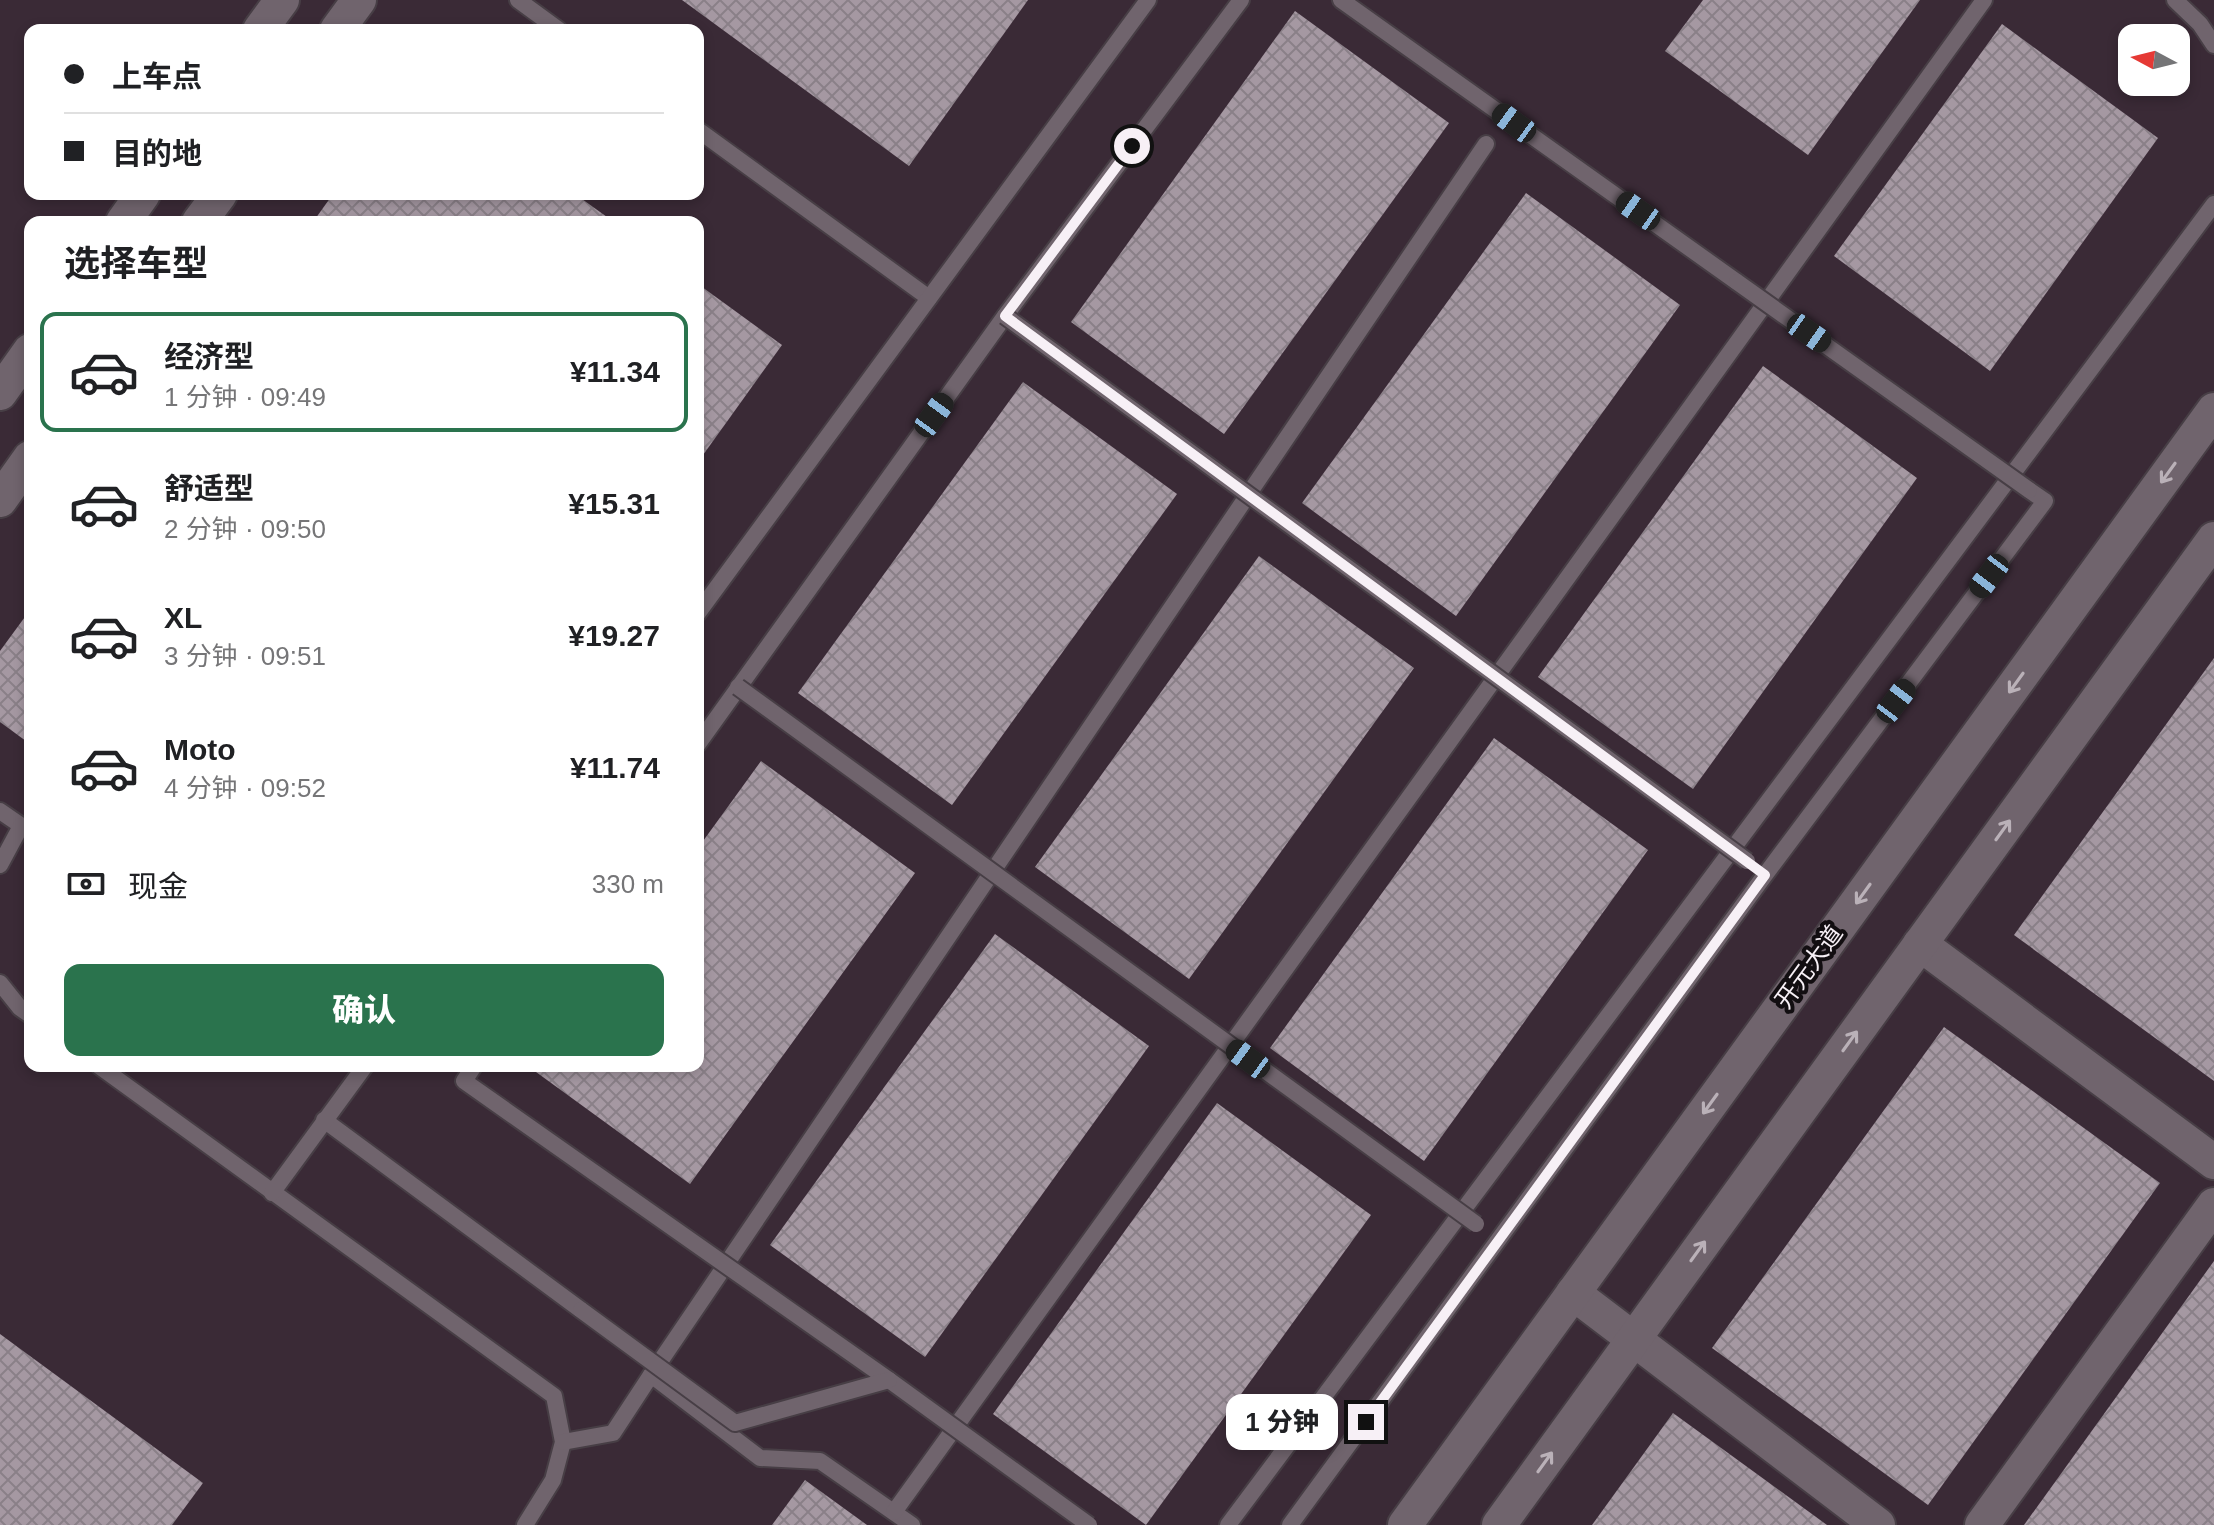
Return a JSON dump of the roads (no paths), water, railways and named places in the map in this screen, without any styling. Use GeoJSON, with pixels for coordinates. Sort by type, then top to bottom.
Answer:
{"type":"FeatureCollection","features":[{"type":"Feature","properties":{"kind":"street"},"geometry":{"type":"LineString","coordinates":[[264,24],[282,0]]}},
{"type":"Feature","properties":{"kind":"street"},"geometry":{"type":"LineString","coordinates":[[341,24],[359,0]]}},
{"type":"Feature","properties":{"kind":"street"},"geometry":{"type":"LineString","coordinates":[[0,393],[24,359]]}},
{"type":"Feature","properties":{"kind":"street","name":"开元大道"},"geometry":{"type":"LineString","coordinates":[[1405,1525],[2214,410]]}},
{"type":"Feature","properties":{"kind":"street"},"geometry":{"type":"LineString","coordinates":[[0,500],[24,466]]}},
{"type":"Feature","properties":{"kind":"street"},"geometry":{"type":"LineString","coordinates":[[1499,1525],[2214,539]]}},
{"type":"Feature","properties":{"kind":"street"},"geometry":{"type":"LineString","coordinates":[[1920,944],[2214,1162]]}},
{"type":"Feature","properties":{"kind":"street"},"geometry":{"type":"LineString","coordinates":[[1982,1525],[2214,1205]]}},
{"type":"Feature","properties":{"kind":"street"},"geometry":{"type":"LineString","coordinates":[[1573,1293],[1878,1525]]}},
{"type":"Feature","properties":{"kind":"lane"},"geometry":{"type":"LineString","coordinates":[[518,0],[551,24]]}},
{"type":"Feature","properties":{"kind":"lane"},"geometry":{"type":"LineString","coordinates":[[704,605],[1148,0]]}},
{"type":"Feature","properties":{"kind":"lane"},"geometry":{"type":"LineString","coordinates":[[704,735],[1005,316],[1241,0]]}},
{"type":"Feature","properties":{"kind":"lane"},"geometry":{"type":"LineString","coordinates":[[1290,1525],[1765,875],[2045,501],[1341,0]]}},
{"type":"Feature","properties":{"kind":"lane"},"geometry":{"type":"LineString","coordinates":[[894,1512],[1984,0]]}},
{"type":"Feature","properties":{"kind":"lane"},"geometry":{"type":"LineString","coordinates":[[2175,0],[2200,24],[2214,45]]}},
{"type":"Feature","properties":{"kind":"lane"},"geometry":{"type":"LineString","coordinates":[[704,134],[929,298]]}},
{"type":"Feature","properties":{"kind":"lane"},"geometry":{"type":"LineString","coordinates":[[563,1442],[613,1433],[1486,144]]}},
{"type":"Feature","properties":{"kind":"lane"},"geometry":{"type":"LineString","coordinates":[[1228,1525],[2214,204]]}},
{"type":"Feature","properties":{"kind":"lane"},"geometry":{"type":"LineString","coordinates":[[1005,316],[1765,875]]}},
{"type":"Feature","properties":{"kind":"lane"},"geometry":{"type":"LineString","coordinates":[[738,687],[1498,1241]]}},
{"type":"Feature","properties":{"kind":"lane"},"geometry":{"type":"LineString","coordinates":[[0,811],[24,828]]}},
{"type":"Feature","properties":{"kind":"lane"},"geometry":{"type":"LineString","coordinates":[[0,865],[24,832]]}},
{"type":"Feature","properties":{"kind":"lane"},"geometry":{"type":"LineString","coordinates":[[0,983],[24,1011]]}},
{"type":"Feature","properties":{"kind":"lane"},"geometry":{"type":"LineString","coordinates":[[107,1072],[554,1396],[563,1442],[553,1480],[525,1525]]}},
{"type":"Feature","properties":{"kind":"lane"},"geometry":{"type":"LineString","coordinates":[[272,1193],[360,1072]]}},
{"type":"Feature","properties":{"kind":"lane"},"geometry":{"type":"LineString","coordinates":[[470,1072],[464,1081],[1089,1525]]}},
{"type":"Feature","properties":{"kind":"lane"},"geometry":{"type":"LineString","coordinates":[[324,1120],[735,1423],[889,1380]]}},
{"type":"Feature","properties":{"kind":"lane"},"geometry":{"type":"LineString","coordinates":[[651,1375],[760,1458],[820,1461],[912,1525]]}}]}
